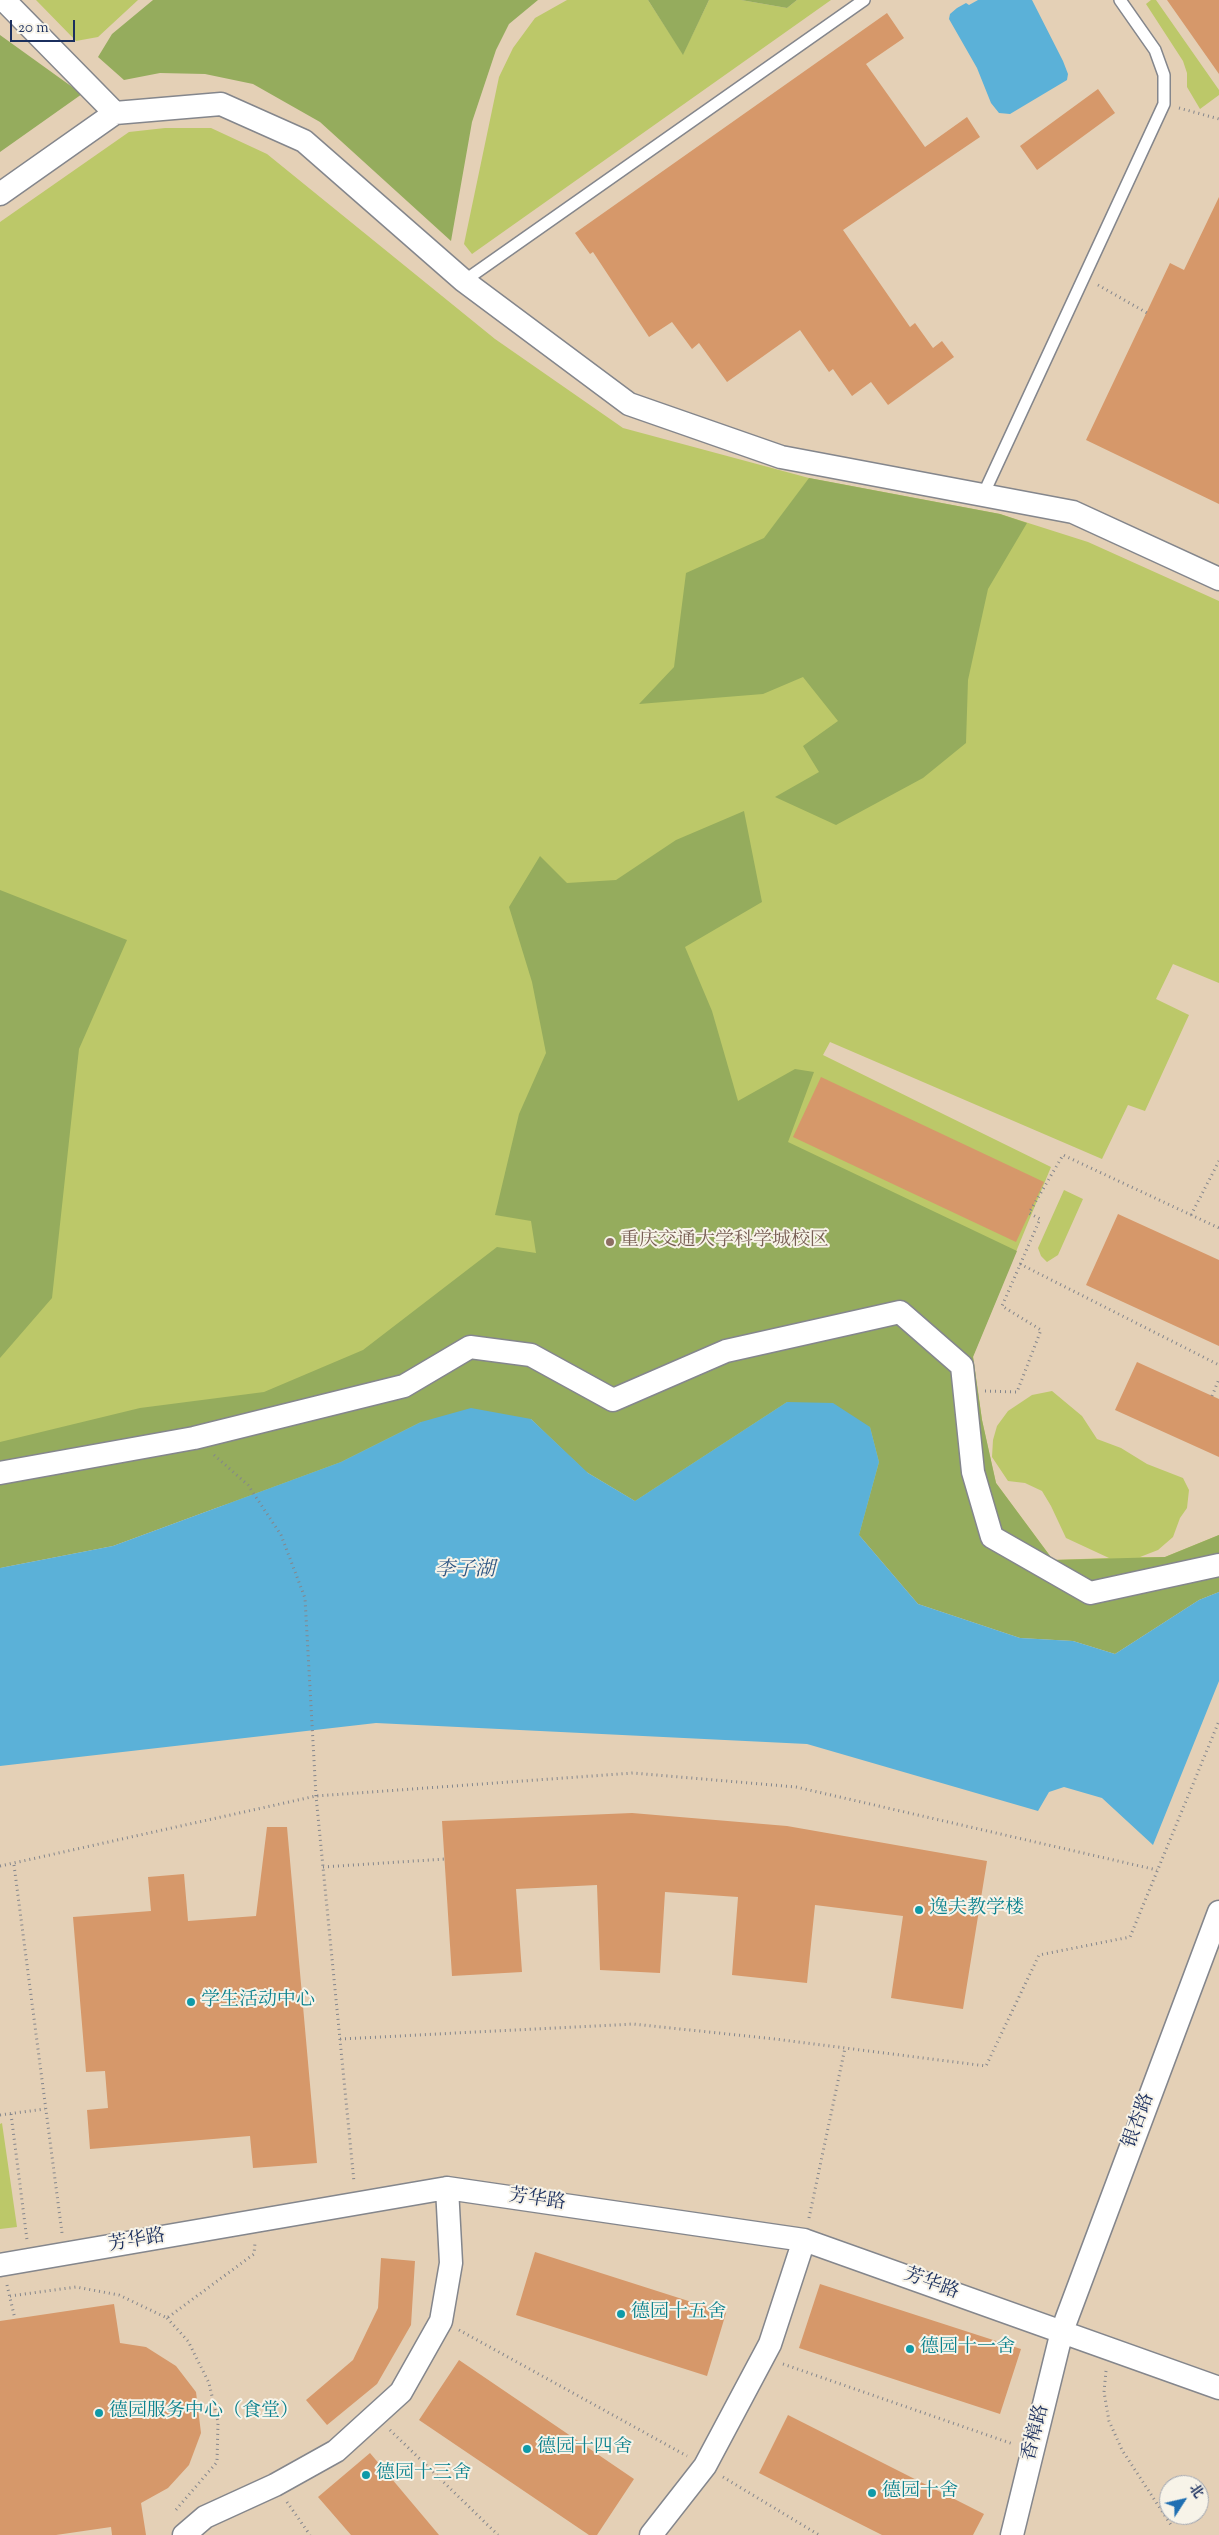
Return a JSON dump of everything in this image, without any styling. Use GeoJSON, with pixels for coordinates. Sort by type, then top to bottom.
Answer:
{"type":"FeatureCollection","features":[{"type":"Feature","properties":{"kind":"street"},"geometry":{"type":"LineString","coordinates":[[4,0],[115,113]]}},
{"type":"Feature","properties":{"kind":"street"},"geometry":{"type":"LineString","coordinates":[[0,194],[115,113],[221,104],[304,141],[464,281],[629,404],[781,457],[1073,512],[1219,579]]}},
{"type":"Feature","properties":{"kind":"street"},"geometry":{"type":"LineString","coordinates":[[0,1473],[194,1438],[404,1386],[470,1347],[531,1355],[612,1400],[726,1352],[900,1312],[962,1366],[974,1472],[992,1537],[1090,1593],[1219,1565]]}},
{"type":"Feature","properties":{"kind":"street","name":"银杏路"},"geometry":{"type":"LineString","coordinates":[[1062,2331],[1219,1912]]}},
{"type":"Feature","properties":{"kind":"street"},"geometry":{"type":"LineString","coordinates":[[184,2535],[205,2517],[275,2485],[336,2451],[401,2392],[441,2321],[451,2263],[447,2188]]}},
{"type":"Feature","properties":{"kind":"street","name":"芳华路"},"geometry":{"type":"LineString","coordinates":[[2,2265],[447,2188],[804,2240],[1219,2388]]}},
{"type":"Feature","properties":{"kind":"street"},"geometry":{"type":"LineString","coordinates":[[651,2535],[705,2466],[770,2344],[804,2240]]}},
{"type":"Feature","properties":{"kind":"street","name":"香樟路"},"geometry":{"type":"LineString","coordinates":[[1012,2535],[1062,2331]]}},
{"type":"Feature","properties":{"kind":"lane"},"geometry":{"type":"LineString","coordinates":[[464,281],[864,0]]}},
{"type":"Feature","properties":{"kind":"lane"},"geometry":{"type":"LineString","coordinates":[[983,495],[1164,104],[1164,75],[1155,50],[1120,0]]}},
{"type":"Feature","properties":{"kind":"path"},"geometry":{"type":"LineString","coordinates":[[1164,104],[1219,119]]}},
{"type":"Feature","properties":{"kind":"path"},"geometry":{"type":"LineString","coordinates":[[1084,277],[1146,313]]}},
{"type":"Feature","properties":{"kind":"path"},"geometry":{"type":"LineString","coordinates":[[965,1390],[1017,1392],[1041,1330],[1002,1306],[1040,1219],[1029,1213],[1063,1155],[1219,1228]]}},
{"type":"Feature","properties":{"kind":"path"},"geometry":{"type":"LineString","coordinates":[[1191,1215],[1219,1161]]}},
{"type":"Feature","properties":{"kind":"path"},"geometry":{"type":"LineString","coordinates":[[1020,1264],[1219,1365]]}},
{"type":"Feature","properties":{"kind":"path"},"geometry":{"type":"LineString","coordinates":[[1212,1396],[1219,1379]]}},
{"type":"Feature","properties":{"kind":"path"},"geometry":{"type":"LineString","coordinates":[[194,1438],[248,1485],[281,1535],[305,1598],[316,1796],[356,2205]]}},
{"type":"Feature","properties":{"kind":"path"},"geometry":{"type":"LineString","coordinates":[[340,2039],[632,2024],[986,2066],[1039,1955],[1130,1937],[1219,1721]]}},
{"type":"Feature","properties":{"kind":"path"},"geometry":{"type":"LineString","coordinates":[[0,1866],[14,1865],[316,1796],[634,1773],[796,1787],[1157,1870]]}},
{"type":"Feature","properties":{"kind":"path"},"geometry":{"type":"LineString","coordinates":[[323,1867],[445,1859]]}},
{"type":"Feature","properties":{"kind":"path"},"geometry":{"type":"LineString","coordinates":[[14,1865],[64,2254]]}},
{"type":"Feature","properties":{"kind":"path"},"geometry":{"type":"LineString","coordinates":[[804,2240],[845,2048]]}},
{"type":"Feature","properties":{"kind":"path"},"geometry":{"type":"LineString","coordinates":[[0,2115],[45,2109]]}},
{"type":"Feature","properties":{"kind":"path"},"geometry":{"type":"LineString","coordinates":[[11,2114],[30,2260]]}},
{"type":"Feature","properties":{"kind":"path"},"geometry":{"type":"LineString","coordinates":[[167,2318],[254,2254],[256,2238]]}},
{"type":"Feature","properties":{"kind":"path"},"geometry":{"type":"LineString","coordinates":[[2,2265],[15,2319]]}},
{"type":"Feature","properties":{"kind":"path"},"geometry":{"type":"LineString","coordinates":[[10,2296],[76,2287],[118,2295],[167,2318],[188,2341],[210,2383],[218,2422],[217,2462],[169,2518]]}},
{"type":"Feature","properties":{"kind":"path"},"geometry":{"type":"LineString","coordinates":[[441,2321],[705,2466],[819,2535]]}},
{"type":"Feature","properties":{"kind":"path"},"geometry":{"type":"LineString","coordinates":[[1109,2348],[1104,2392],[1109,2421],[1122,2450],[1159,2507]]}},
{"type":"Feature","properties":{"kind":"path"},"geometry":{"type":"LineString","coordinates":[[763,2357],[1033,2450]]}},
{"type":"Feature","properties":{"kind":"path"},"geometry":{"type":"LineString","coordinates":[[376,2416],[498,2535]]}},
{"type":"Feature","properties":{"kind":"path"},"geometry":{"type":"LineString","coordinates":[[275,2485],[310,2535]]}},
{"type":"Feature","properties":{"kind":"shaded area","name":"重庆交通大学科学城校区"},"geometry":{"type":"Polygon","coordinates":[[[0,0],[1219,0],[1219,2535],[0,2535],[0,0]]]}},
{"type":"Feature","properties":{"kind":"green space"},"geometry":{"type":"Polygon","coordinates":[[[36,0],[138,0],[98,37],[76,41],[36,0]]]}},
{"type":"Feature","properties":{"kind":"green space"},"geometry":{"type":"Polygon","coordinates":[[[153,0],[538,0],[509,24],[496,50],[472,122],[451,241],[320,122],[253,84],[205,74],[160,73],[124,80],[98,57],[112,34],[153,0]]]}},
{"type":"Feature","properties":{"kind":"green space"},"geometry":{"type":"Polygon","coordinates":[[[567,0],[648,0],[683,54],[709,0],[741,0],[787,8],[797,0],[831,0],[472,254],[464,244],[499,77],[513,48],[535,18],[567,0]]]}},
{"type":"Feature","properties":{"kind":"green space"},"geometry":{"type":"Polygon","coordinates":[[[648,0],[709,0],[683,55],[648,0]]]}},
{"type":"Feature","properties":{"kind":"green space"},"geometry":{"type":"Polygon","coordinates":[[[741,0],[797,0],[787,8],[741,0]]]}},
{"type":"Feature","properties":{"kind":"green space"},"geometry":{"type":"Polygon","coordinates":[[[1151,0],[1156,0],[1219,90],[1219,95],[1200,109],[1187,87],[1187,73],[1183,61],[1146,4],[1151,0]]]}},
{"type":"Feature","properties":{"kind":"green space"},"geometry":{"type":"Polygon","coordinates":[[[0,35],[82,94],[0,152],[0,35]]]}},
{"type":"Feature","properties":{"kind":"green space"},"geometry":{"type":"Polygon","coordinates":[[[165,128],[211,128],[267,154],[495,339],[623,428],[809,478],[1000,514],[1088,542],[1219,601],[1219,983],[1173,964],[1156,999],[1189,1015],[1145,1111],[1128,1105],[1102,1159],[830,1042],[823,1055],[1051,1167],[973,1356],[982,1420],[996,1483],[1053,1560],[1109,1558],[1066,1538],[1042,1491],[1025,1483],[1008,1481],[992,1457],[993,1440],[997,1426],[1008,1411],[1032,1395],[1052,1391],[1082,1416],[1097,1439],[1121,1448],[1147,1464],[1183,1478],[1189,1490],[1187,1508],[1180,1518],[1173,1537],[1158,1550],[1140,1557],[1165,1557],[1219,1535],[1219,1592],[635,1501],[588,1473],[531,1419],[0,1568],[0,222],[129,132],[165,128]]]}},
{"type":"Feature","properties":{"kind":"green space"},"geometry":{"type":"Polygon","coordinates":[[[809,478],[1000,514],[1027,523],[988,589],[968,680],[966,743],[923,778],[836,825],[775,797],[819,772],[803,746],[838,721],[803,677],[763,694],[639,704],[674,667],[686,573],[764,538],[809,478]]]}},
{"type":"Feature","properties":{"kind":"green space"},"geometry":{"type":"Polygon","coordinates":[[[744,811],[762,902],[685,947],[712,1011],[738,1101],[795,1069],[814,1072],[788,1142],[1017,1251],[973,1357],[982,1420],[996,1483],[1053,1560],[1165,1557],[1219,1535],[1219,1592],[1199,1600],[1115,1654],[1073,1641],[1020,1638],[918,1604],[859,1535],[879,1462],[870,1427],[787,1402],[635,1501],[585,1471],[531,1419],[421,1422],[341,1462],[113,1546],[0,1568],[0,1442],[140,1408],[264,1392],[363,1350],[497,1247],[536,1253],[531,1221],[495,1215],[519,1114],[546,1053],[532,982],[509,907],[540,856],[567,883],[616,880],[676,840],[744,811]]]}},
{"type":"Feature","properties":{"kind":"green space"},"geometry":{"type":"Polygon","coordinates":[[[0,890],[127,940],[79,1049],[52,1298],[0,1358],[0,890]]]}},
{"type":"Feature","properties":{"kind":"green space"},"geometry":{"type":"Polygon","coordinates":[[[1064,1190],[1083,1199],[1058,1255],[1047,1262],[1041,1256],[1038,1248],[1064,1190]]]}},
{"type":"Feature","properties":{"kind":"green space"},"geometry":{"type":"Polygon","coordinates":[[[2,2123],[17,2227],[0,2229],[0,2124],[2,2123]]]}},
{"type":"Feature","properties":{"kind":"water"},"geometry":{"type":"Polygon","coordinates":[[[978,0],[1032,0],[1063,61],[1068,74],[1067,80],[1010,114],[999,113],[991,103],[977,68],[949,19],[950,14],[957,8],[978,0]]]}},
{"type":"Feature","properties":{"kind":"water","name":"李子湖"},"geometry":{"type":"Polygon","coordinates":[[[787,1402],[833,1403],[870,1427],[879,1462],[859,1535],[918,1604],[1020,1638],[1073,1641],[1115,1654],[1199,1600],[1219,1592],[1219,1681],[1153,1845],[1102,1798],[1064,1787],[1049,1792],[1038,1811],[807,1744],[376,1723],[0,1766],[0,1568],[113,1546],[341,1462],[421,1422],[471,1408],[531,1419],[588,1473],[635,1501],[787,1402]]]}},
{"type":"Feature","properties":{"kind":"building"},"geometry":{"type":"Polygon","coordinates":[[[1167,0],[1219,0],[1219,74],[1167,0]]]}},
{"type":"Feature","properties":{"kind":"building"},"geometry":{"type":"Polygon","coordinates":[[[887,13],[904,38],[866,64],[925,147],[967,117],[980,137],[843,230],[910,327],[915,323],[933,348],[942,341],[954,357],[888,405],[871,382],[852,396],[833,369],[829,372],[800,330],[727,382],[699,343],[692,349],[672,322],[649,337],[593,252],[590,254],[575,233],[887,13]]]}},
{"type":"Feature","properties":{"kind":"building"},"geometry":{"type":"Polygon","coordinates":[[[1098,89],[1115,113],[1037,170],[1020,146],[1098,89]]]}},
{"type":"Feature","properties":{"kind":"building"},"geometry":{"type":"Polygon","coordinates":[[[1219,197],[1219,504],[1086,440],[1170,263],[1184,270],[1219,197]]]}},
{"type":"Feature","properties":{"kind":"building"},"geometry":{"type":"Polygon","coordinates":[[[821,1077],[1044,1182],[1016,1242],[793,1137],[821,1077]]]}},
{"type":"Feature","properties":{"kind":"building"},"geometry":{"type":"Polygon","coordinates":[[[1118,1214],[1219,1260],[1219,1346],[1086,1285],[1118,1214]]]}},
{"type":"Feature","properties":{"kind":"building"},"geometry":{"type":"Polygon","coordinates":[[[1137,1362],[1219,1399],[1219,1457],[1115,1410],[1137,1362]]]}},
{"type":"Feature","properties":{"kind":"building","name":"逸夫教学楼"},"geometry":{"type":"Polygon","coordinates":[[[632,1813],[787,1826],[987,1861],[963,2009],[891,1998],[903,1916],[815,1905],[807,1983],[732,1975],[738,1897],[665,1892],[660,1973],[600,1970],[597,1885],[516,1889],[522,1972],[452,1976],[442,1821],[632,1813]]]}},
{"type":"Feature","properties":{"kind":"building","name":"学生活动中心"},"geometry":{"type":"Polygon","coordinates":[[[267,1827],[287,1827],[317,2163],[253,2168],[250,2136],[90,2149],[87,2110],[108,2108],[105,2071],[86,2072],[73,1917],[151,1911],[148,1877],[184,1874],[188,1921],[256,1916],[267,1827]]]}},
{"type":"Feature","properties":{"kind":"building","name":"德园十五舍"},"geometry":{"type":"Polygon","coordinates":[[[535,2252],[726,2313],[707,2376],[516,2315],[535,2252]]]}},
{"type":"Feature","properties":{"kind":"building"},"geometry":{"type":"Polygon","coordinates":[[[381,2258],[415,2261],[411,2325],[377,2384],[327,2425],[306,2400],[353,2360],[378,2308],[381,2258]]]}},
{"type":"Feature","properties":{"kind":"building","name":"德园十一舍"},"geometry":{"type":"Polygon","coordinates":[[[820,2284],[1021,2349],[1000,2414],[799,2348],[820,2284]]]}},
{"type":"Feature","properties":{"kind":"building","name":"德园服务中心（食堂）"},"geometry":{"type":"Polygon","coordinates":[[[114,2304],[120,2343],[146,2347],[176,2366],[196,2392],[201,2433],[189,2465],[168,2488],[141,2503],[146,2535],[112,2535],[111,2527],[56,2535],[0,2535],[0,2321],[114,2304]]]}},
{"type":"Feature","properties":{"kind":"building","name":"德园十四舍"},"geometry":{"type":"Polygon","coordinates":[[[459,2360],[634,2479],[597,2535],[589,2535],[419,2420],[459,2360]]]}},
{"type":"Feature","properties":{"kind":"building","name":"德园十舍"},"geometry":{"type":"Polygon","coordinates":[[[788,2415],[984,2514],[973,2535],[882,2535],[759,2473],[788,2415]]]}},
{"type":"Feature","properties":{"kind":"building","name":"德园十三舍"},"geometry":{"type":"Polygon","coordinates":[[[370,2453],[439,2535],[351,2535],[318,2497],[370,2453]]]}},
{"type":"Feature","properties":{"kind":"place","name":"重庆交通大学科学城校区"},"geometry":{"type":"Point","coordinates":[610,1242]}},
{"type":"Feature","properties":{"kind":"place","name":"逸夫教学楼"},"geometry":{"type":"Point","coordinates":[919,1910]}},
{"type":"Feature","properties":{"kind":"place","name":"学生活动中心"},"geometry":{"type":"Point","coordinates":[191,2002]}},
{"type":"Feature","properties":{"kind":"place","name":"德园十五舍"},"geometry":{"type":"Point","coordinates":[621,2314]}},
{"type":"Feature","properties":{"kind":"place","name":"德园十一舍"},"geometry":{"type":"Point","coordinates":[910,2349]}},
{"type":"Feature","properties":{"kind":"place","name":"德园服务中心（食堂）"},"geometry":{"type":"Point","coordinates":[99,2413]}},
{"type":"Feature","properties":{"kind":"place","name":"德园十四舍"},"geometry":{"type":"Point","coordinates":[527,2449]}},
{"type":"Feature","properties":{"kind":"place","name":"德园十三舍"},"geometry":{"type":"Point","coordinates":[366,2475]}},
{"type":"Feature","properties":{"kind":"place","name":"德园十舍"},"geometry":{"type":"Point","coordinates":[872,2493]}}]}
